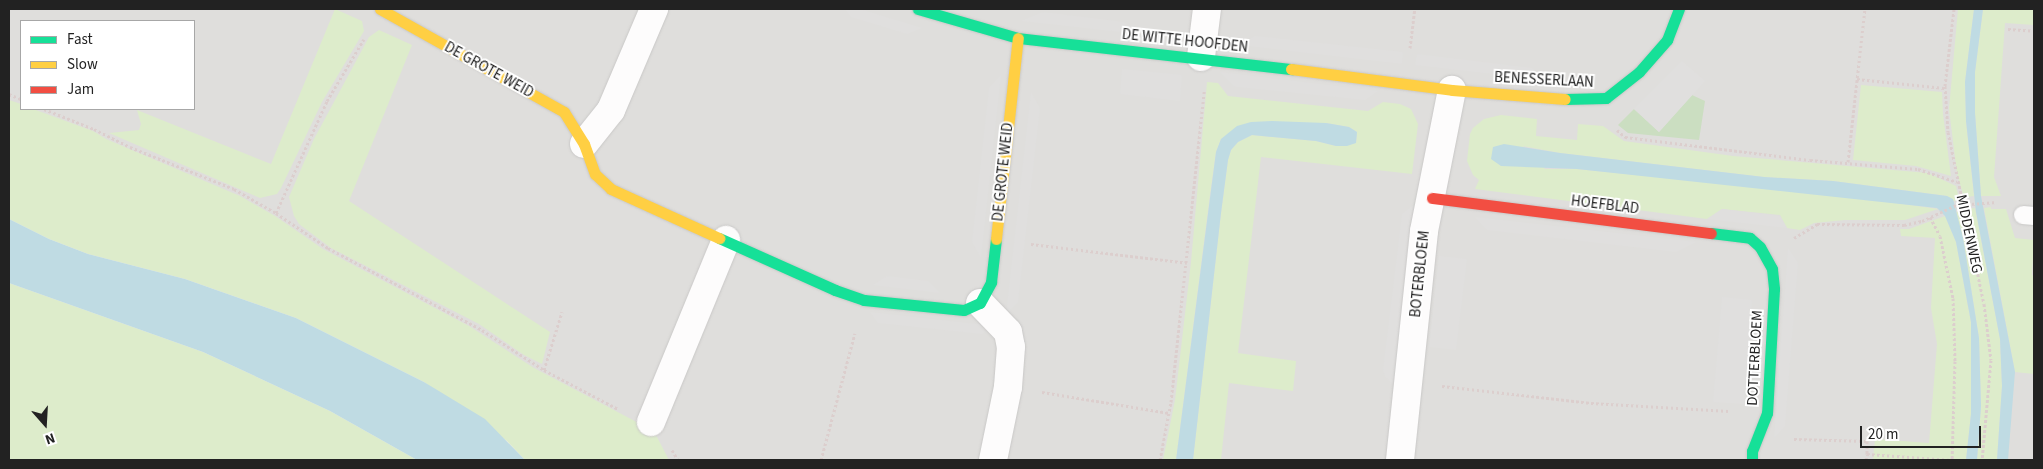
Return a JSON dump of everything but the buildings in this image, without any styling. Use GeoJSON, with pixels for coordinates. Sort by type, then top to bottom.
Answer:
{"type":"FeatureCollection","features":[{"type":"Feature","properties":{"kind":"street"},"geometry":{"type":"LineString","coordinates":[[584,144],[611,110],[654,9]]}},
{"type":"Feature","properties":{"kind":"street","name":"DE WITTE HOOFDEN"},"geometry":{"type":"LineString","coordinates":[[918,9],[1018,38],[1201,56],[1452,90]]}},
{"type":"Feature","properties":{"kind":"street"},"geometry":{"type":"LineString","coordinates":[[1201,56],[1207,9]]}},
{"type":"Feature","properties":{"kind":"street","name":"BENESSERLAAN"},"geometry":{"type":"LineString","coordinates":[[1452,90],[1578,100],[1606,98],[1638,72],[1667,40],[1679,9]]}},
{"type":"Feature","properties":{"kind":"street","name":"DE GROTE WEID"},"geometry":{"type":"LineString","coordinates":[[383,10],[564,112],[584,144],[595,174],[612,189],[836,290],[864,300],[964,310],[980,303],[991,282],[1018,38]]}},
{"type":"Feature","properties":{"kind":"street","name":"BOTERBLOEM"},"geometry":{"type":"LineString","coordinates":[[1400,460],[1424,231],[1452,90]]}},
{"type":"Feature","properties":{"kind":"street","name":"HOEFBLAD"},"geometry":{"type":"LineString","coordinates":[[1432,198],[1750,238],[1766,256]]}},
{"type":"Feature","properties":{"kind":"street"},"geometry":{"type":"LineString","coordinates":[[650,422],[726,240]]}},
{"type":"Feature","properties":{"kind":"street","name":"DOTTERBLOEM"},"geometry":{"type":"LineString","coordinates":[[1752,460],[1752,451],[1767,414],[1774,289],[1772,269],[1766,256]]}},
{"type":"Feature","properties":{"kind":"street"},"geometry":{"type":"LineString","coordinates":[[980,303],[1008,332],[1011,347],[1008,387],[993,460]]}},
{"type":"Feature","properties":{"kind":"path"},"geometry":{"type":"LineString","coordinates":[[1406,84],[1415,9]]}},
{"type":"Feature","properties":{"kind":"path"},"geometry":{"type":"LineString","coordinates":[[1848,162],[1866,9]]}},
{"type":"Feature","properties":{"kind":"path","name":"MIDDENWEG"},"geometry":{"type":"LineString","coordinates":[[1954,9],[1946,88],[1948,132],[1984,304],[1991,360],[1982,460]]}},
{"type":"Feature","properties":{"kind":"path"},"geometry":{"type":"LineString","coordinates":[[276,213],[327,101],[360,44],[383,10]]}},
{"type":"Feature","properties":{"kind":"path"},"geometry":{"type":"LineString","coordinates":[[2008,29],[2034,31]]}},
{"type":"Feature","properties":{"kind":"path"},"geometry":{"type":"LineString","coordinates":[[1160,460],[1169,413],[1187,263],[1205,82],[1201,56]]}},
{"type":"Feature","properties":{"kind":"path"},"geometry":{"type":"LineString","coordinates":[[1857,80],[1946,88]]}},
{"type":"Feature","properties":{"kind":"path"},"geometry":{"type":"LineString","coordinates":[[1606,98],[1613,127],[1625,137],[1918,169],[1957,182]]}},
{"type":"Feature","properties":{"kind":"path"},"geometry":{"type":"LineString","coordinates":[[46,110],[94,129],[130,147],[234,189],[276,213],[328,248],[482,330],[544,370],[608,404],[659,427],[678,460]]}},
{"type":"Feature","properties":{"kind":"path"},"geometry":{"type":"LineString","coordinates":[[1766,256],[1817,224],[1904,225],[1922,222],[1964,203],[1989,201]]}},
{"type":"Feature","properties":{"kind":"path"},"geometry":{"type":"LineString","coordinates":[[1866,454],[1952,460],[1955,361],[1952,298],[1940,236],[1930,217]]}},
{"type":"Feature","properties":{"kind":"path"},"geometry":{"type":"LineString","coordinates":[[996,240],[1187,263]]}},
{"type":"Feature","properties":{"kind":"path"},"geometry":{"type":"LineString","coordinates":[[821,460],[864,300]]}},
{"type":"Feature","properties":{"kind":"path"},"geometry":{"type":"LineString","coordinates":[[544,370],[562,312]]}},
{"type":"Feature","properties":{"kind":"path"},"geometry":{"type":"LineString","coordinates":[[1409,382],[1591,404],[1767,414]]}},
{"type":"Feature","properties":{"kind":"path"},"geometry":{"type":"LineString","coordinates":[[1008,387],[1169,413]]}},
{"type":"Feature","properties":{"kind":"path"},"geometry":{"type":"LineString","coordinates":[[1786,439],[1867,441],[1866,460]]}},
{"type":"Feature","properties":{"kind":"shaded area"},"geometry":{"type":"Polygon","coordinates":[[[9,9],[2034,9],[2034,460],[616,460],[9,147],[9,9]]]}},
{"type":"Feature","properties":{"kind":"shaded area"},"geometry":{"type":"Polygon","coordinates":[[[845,9],[860,9],[922,28],[907,34],[851,17],[845,9]]]}},
{"type":"Feature","properties":{"kind":"shaded area"},"geometry":{"type":"Polygon","coordinates":[[[1043,12],[1124,22],[1139,34],[1021,21],[1043,12]]]}},
{"type":"Feature","properties":{"kind":"shaded area"},"geometry":{"type":"Polygon","coordinates":[[[1255,36],[1403,52],[1402,64],[1239,45],[1255,36]]]}},
{"type":"Feature","properties":{"kind":"shaded area"},"geometry":{"type":"Polygon","coordinates":[[[1417,54],[1532,68],[1545,80],[1415,65],[1417,54]]]}},
{"type":"Feature","properties":{"kind":"shaded area"},"geometry":{"type":"Polygon","coordinates":[[[1682,61],[1705,81],[1659,132],[1634,109],[1682,61]]]}},
{"type":"Feature","properties":{"kind":"shaded area"},"geometry":{"type":"Polygon","coordinates":[[[1122,69],[1182,75],[1180,101],[1120,94],[1122,69]]]}},
{"type":"Feature","properties":{"kind":"shaded area"},"geometry":{"type":"Polygon","coordinates":[[[1220,72],[1378,91],[1365,100],[1238,87],[1234,86],[1220,72]]]}},
{"type":"Feature","properties":{"kind":"shaded area"},"geometry":{"type":"Polygon","coordinates":[[[1001,75],[981,258],[972,242],[989,88],[1001,75]]]}},
{"type":"Feature","properties":{"kind":"shaded area"},"geometry":{"type":"Polygon","coordinates":[[[1031,92],[1040,108],[1018,302],[1006,314],[1031,92]]]}},
{"type":"Feature","properties":{"kind":"shaded area"},"geometry":{"type":"Polygon","coordinates":[[[1420,200],[1394,385],[1385,377],[1383,370],[1402,214],[1420,200]]]}},
{"type":"Feature","properties":{"kind":"shaded area"},"geometry":{"type":"Polygon","coordinates":[[[1722,209],[1780,216],[1787,228],[1707,219],[1722,209]]]}},
{"type":"Feature","properties":{"kind":"shaded area"},"geometry":{"type":"Polygon","coordinates":[[[1475,217],[1696,242],[1676,252],[1487,230],[1475,217]]]}},
{"type":"Feature","properties":{"kind":"shaded area"},"geometry":{"type":"Polygon","coordinates":[[[1788,248],[1798,263],[1785,426],[1774,438],[1788,248]]]}},
{"type":"Feature","properties":{"kind":"shaded area"},"geometry":{"type":"Polygon","coordinates":[[[1439,256],[1467,259],[1456,350],[1429,347],[1439,256]]]}},
{"type":"Feature","properties":{"kind":"shaded area"},"geometry":{"type":"Polygon","coordinates":[[[887,276],[928,281],[940,293],[873,285],[887,276]]]}},
{"type":"Feature","properties":{"kind":"shaded area"},"geometry":{"type":"Polygon","coordinates":[[[1722,297],[1752,300],[1744,404],[1713,402],[1722,297]]]}},
{"type":"Feature","properties":{"kind":"shaded area"},"geometry":{"type":"Polygon","coordinates":[[[870,312],[994,326],[982,334],[878,323],[870,312]]]}},
{"type":"Feature","properties":{"kind":"green space"},"geometry":{"type":"Polygon","coordinates":[[[335,9],[362,21],[364,31],[322,102],[277,194],[260,198],[109,133],[139,130],[141,124],[137,110],[271,164],[335,9]]]}},
{"type":"Feature","properties":{"kind":"green space"},"geometry":{"type":"Polygon","coordinates":[[[1958,9],[1974,9],[1965,82],[1966,121],[1974,196],[1967,197],[1963,194],[1957,174],[1949,109],[1958,9]]]}},
{"type":"Feature","properties":{"kind":"green space"},"geometry":{"type":"Polygon","coordinates":[[[1983,9],[2034,9],[2034,25],[2005,23],[1994,177],[2001,196],[1981,196],[1975,113],[1975,72],[1983,9]]]}},
{"type":"Feature","properties":{"kind":"green space"},"geometry":{"type":"Polygon","coordinates":[[[379,30],[412,45],[349,201],[550,332],[542,364],[524,355],[479,324],[331,248],[299,224],[294,216],[289,197],[314,139],[369,37],[379,30]]]}},
{"type":"Feature","properties":{"kind":"green space"},"geometry":{"type":"Polygon","coordinates":[[[1207,82],[1218,83],[1228,96],[1368,111],[1383,102],[1400,104],[1411,109],[1418,124],[1412,174],[1261,157],[1238,353],[1296,361],[1293,391],[1229,383],[1221,460],[1193,460],[1221,213],[1231,150],[1238,142],[1252,135],[1316,141],[1336,146],[1356,143],[1357,132],[1349,127],[1326,123],[1221,139],[1216,152],[1176,460],[1163,460],[1175,400],[1191,262],[1207,82]]]}},
{"type":"Feature","properties":{"kind":"green space"},"geometry":{"type":"Polygon","coordinates":[[[1861,85],[1942,92],[1951,176],[1916,166],[1853,160],[1861,85]]]}},
{"type":"Feature","properties":{"kind":"green space"},"geometry":{"type":"Polygon","coordinates":[[[1692,95],[1705,101],[1699,140],[1628,133],[1618,125],[1634,109],[1659,132],[1692,95]]]}},
{"type":"Feature","properties":{"kind":"green space"},"geometry":{"type":"Polygon","coordinates":[[[9,100],[20,104],[20,110],[36,110],[93,131],[106,139],[240,196],[275,216],[323,249],[469,326],[534,368],[648,428],[657,437],[669,460],[525,460],[507,441],[424,382],[296,318],[185,279],[88,254],[49,239],[9,219],[9,100]]]}},
{"type":"Feature","properties":{"kind":"green space"},"geometry":{"type":"Polygon","coordinates":[[[1501,115],[1537,119],[1536,136],[1577,140],[1578,124],[1603,126],[1624,141],[1733,156],[1928,173],[1956,186],[1959,199],[1954,201],[1947,196],[1833,181],[1764,177],[1560,153],[1523,146],[1545,169],[1577,169],[1848,196],[1938,209],[1905,220],[1845,220],[1814,223],[1800,230],[1787,228],[1780,215],[1722,209],[1707,219],[1475,189],[1479,180],[1473,175],[1467,161],[1470,134],[1473,128],[1484,119],[1501,115]]]}},
{"type":"Feature","properties":{"kind":"green space"},"geometry":{"type":"Polygon","coordinates":[[[1991,207],[1991,209],[2006,209],[2015,238],[2034,240],[2032,275],[2034,276],[2034,374],[2015,372],[1984,208],[1991,207]]]}},
{"type":"Feature","properties":{"kind":"green space"},"geometry":{"type":"Polygon","coordinates":[[[1975,208],[2000,339],[2002,386],[1997,460],[1977,460],[1981,406],[1979,338],[1963,238],[1956,213],[1959,210],[1975,208]]]}},
{"type":"Feature","properties":{"kind":"green space"},"geometry":{"type":"Polygon","coordinates":[[[1945,216],[1956,242],[1971,322],[1971,414],[1966,460],[1873,460],[1875,439],[1929,443],[1937,344],[1931,308],[1935,238],[1901,236],[1900,229],[1909,229],[1945,216]]]}},
{"type":"Feature","properties":{"kind":"green space"},"geometry":{"type":"Polygon","coordinates":[[[9,283],[203,352],[330,411],[417,460],[9,460],[9,283]]]}},
{"type":"Feature","properties":{"kind":"water"},"geometry":{"type":"Polygon","coordinates":[[[1974,9],[1983,9],[1975,72],[1975,113],[1981,196],[2015,372],[2008,460],[1997,460],[2002,386],[2000,339],[1976,212],[1966,121],[1965,82],[1974,9]]]}},
{"type":"Feature","properties":{"kind":"water"},"geometry":{"type":"Polygon","coordinates":[[[1251,122],[1326,123],[1349,127],[1357,132],[1356,143],[1347,146],[1336,146],[1316,141],[1252,135],[1238,142],[1231,150],[1221,213],[1193,460],[1176,460],[1216,152],[1221,139],[1237,126],[1251,122]]]}},
{"type":"Feature","properties":{"kind":"water"},"geometry":{"type":"Polygon","coordinates":[[[1504,144],[1560,153],[1764,177],[1833,181],[1947,196],[1953,199],[1963,238],[1979,338],[1981,406],[1977,460],[1966,460],[1971,414],[1971,322],[1956,242],[1945,216],[1937,208],[1577,169],[1501,166],[1491,159],[1493,147],[1504,144]]]}},
{"type":"Feature","properties":{"kind":"water"},"geometry":{"type":"Polygon","coordinates":[[[9,219],[49,239],[88,254],[185,279],[296,318],[424,382],[485,419],[525,460],[417,460],[330,411],[203,352],[9,283],[9,219]]]}},
{"type":"Feature","properties":{"kind":"traffic: fast"},"geometry":{"type":"LineString","coordinates":[[918,9],[1018,38],[1291,69]]}},
{"type":"Feature","properties":{"kind":"traffic: fast"},"geometry":{"type":"LineString","coordinates":[[1565,99],[1606,98],[1639,72],[1667,40],[1679,9]]}},
{"type":"Feature","properties":{"kind":"traffic: fast"},"geometry":{"type":"LineString","coordinates":[[1711,233],[1750,238],[1760,247],[1772,269],[1774,289],[1767,413],[1752,451],[1752,460]]}},
{"type":"Feature","properties":{"kind":"traffic: fast"},"geometry":{"type":"LineString","coordinates":[[719,238],[835,290],[864,300],[964,310],[980,303],[991,282],[996,239]]}},
{"type":"Feature","properties":{"kind":"traffic: slow"},"geometry":{"type":"LineString","coordinates":[[380,9],[564,112],[584,144],[595,174],[611,189],[719,238]]}},
{"type":"Feature","properties":{"kind":"traffic: slow"},"geometry":{"type":"LineString","coordinates":[[996,239],[1018,38]]}},
{"type":"Feature","properties":{"kind":"traffic: slow"},"geometry":{"type":"LineString","coordinates":[[1291,69],[1452,90],[1565,99]]}},
{"type":"Feature","properties":{"kind":"traffic: jam"},"geometry":{"type":"LineString","coordinates":[[1432,198],[1711,233]]}}]}
